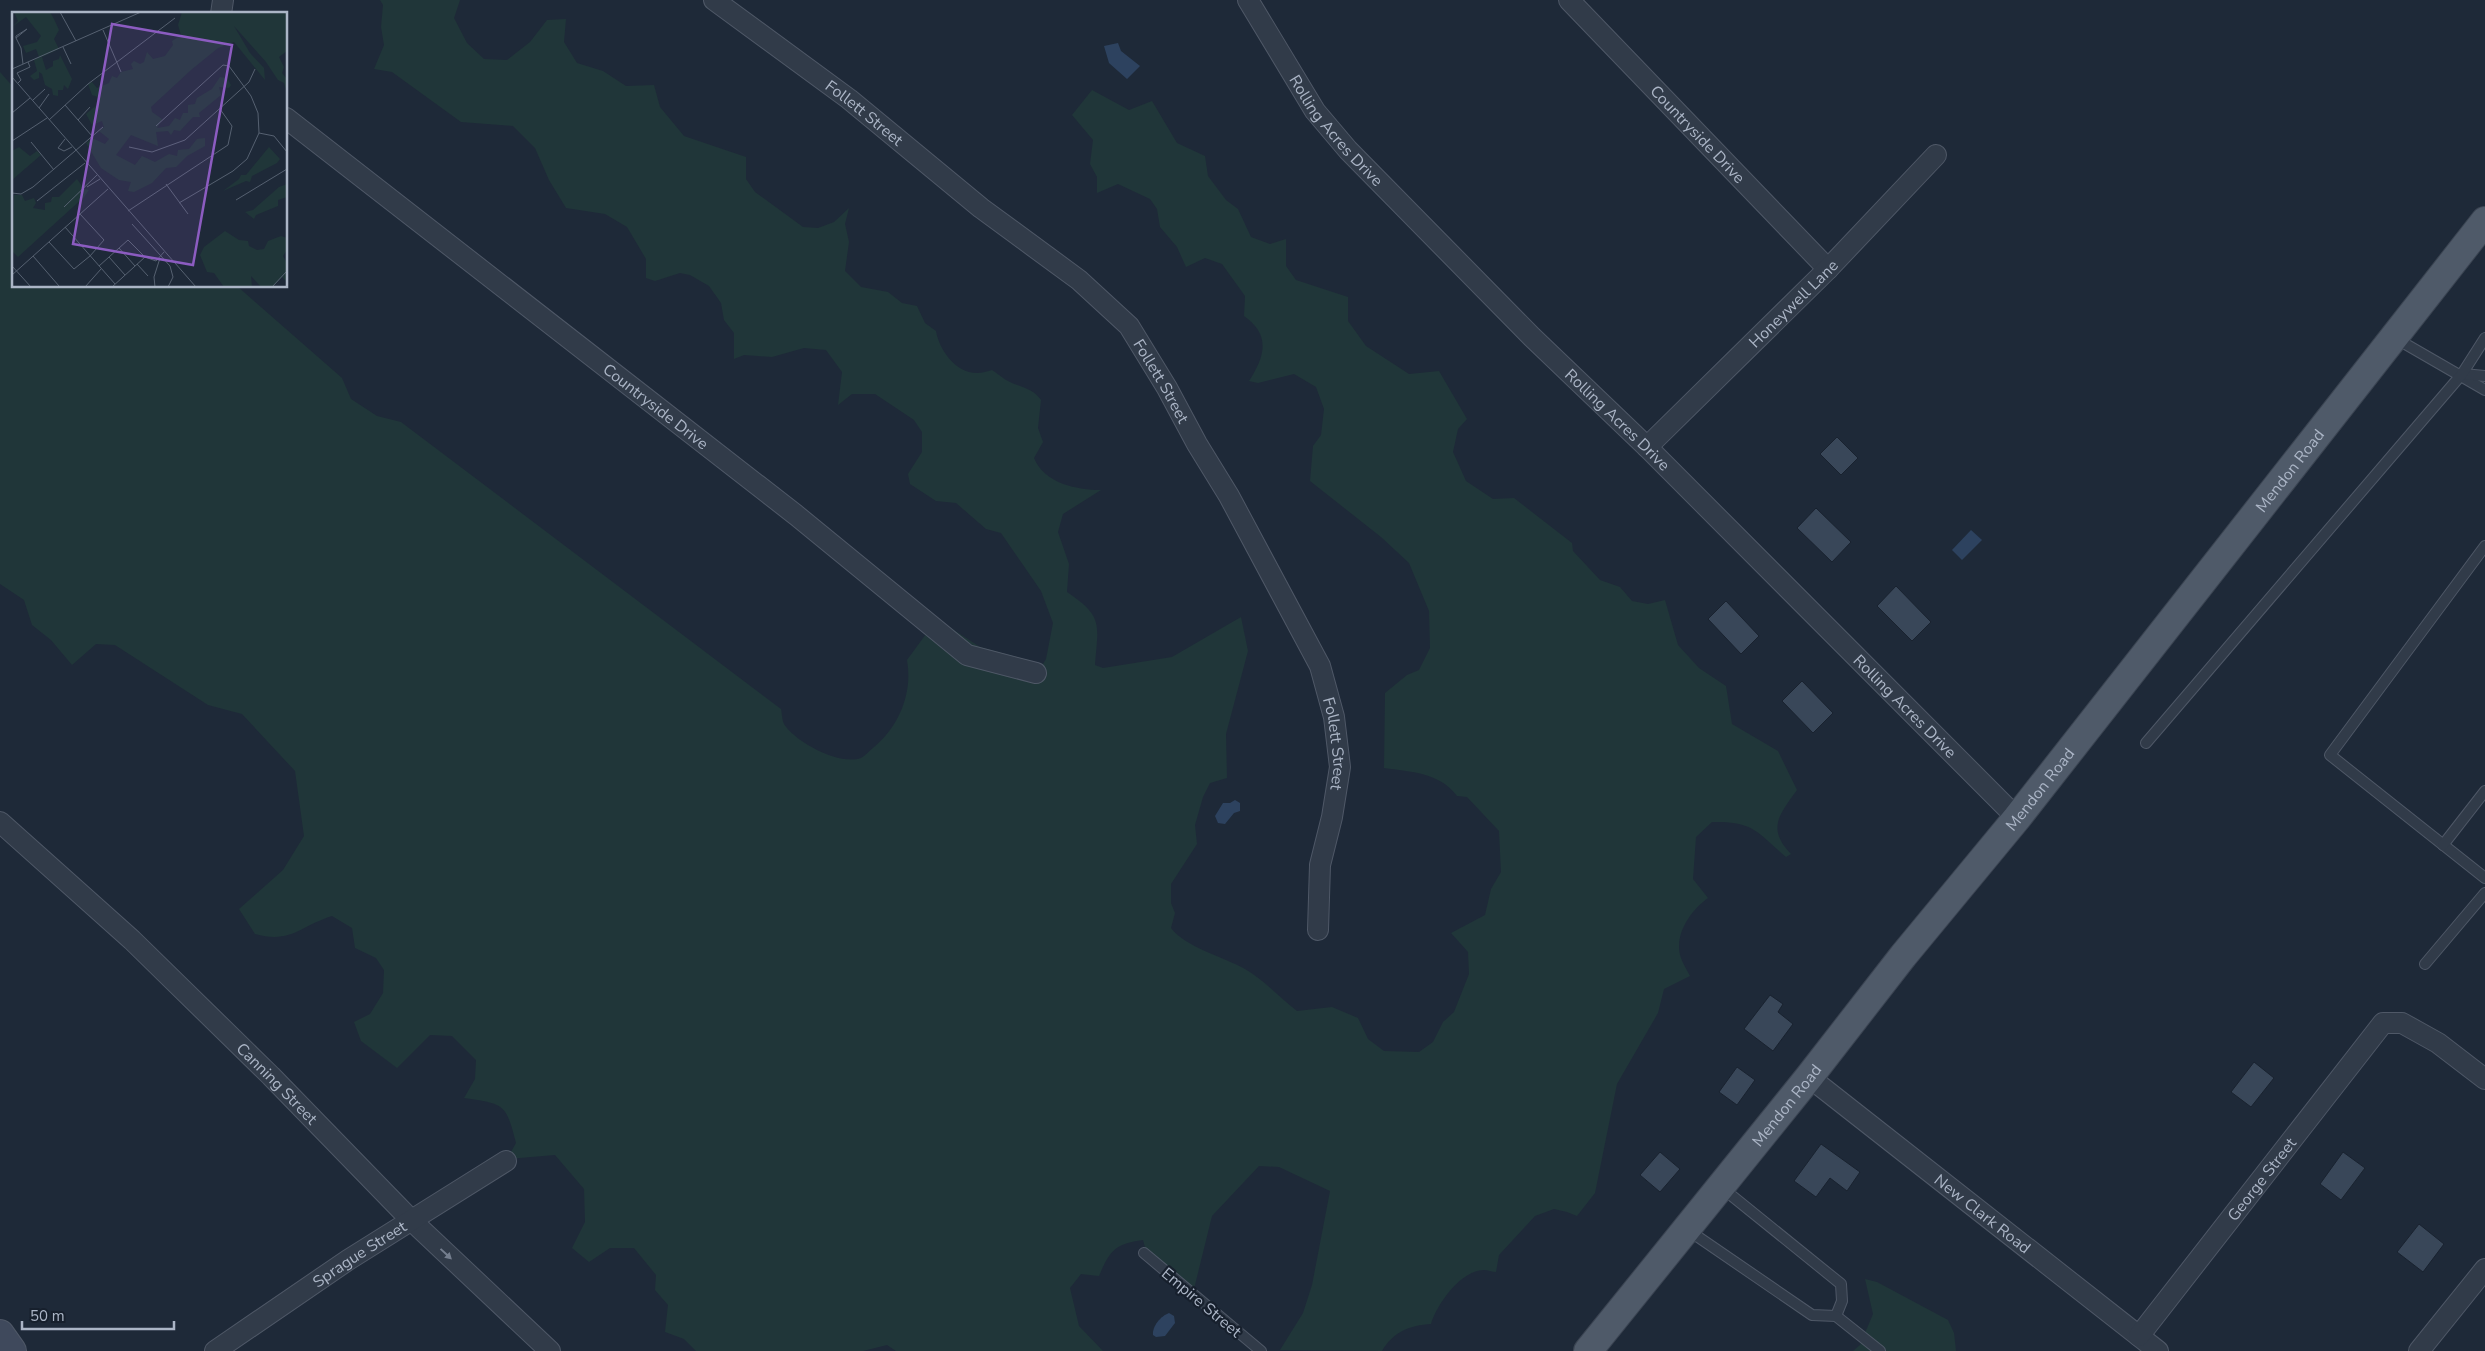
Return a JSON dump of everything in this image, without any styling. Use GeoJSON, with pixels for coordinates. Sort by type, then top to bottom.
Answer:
{"type":"FeatureCollection","features":[{"type":"Feature","properties":{"kind":"main road","name":"Mendon Road"},"geometry":{"type":"LineString","coordinates":[[1588,1351],[1685,1228],[1809,1077],[1903,956],[2017,818],[2485,221]]}},
{"type":"Feature","properties":{"kind":"main road"},"geometry":{"type":"LineString","coordinates":[[0,1334],[12,1351]]}},
{"type":"Feature","properties":{"kind":"street","name":"Rolling Acres Drive"},"geometry":{"type":"LineString","coordinates":[[1248,0],[1315,110],[1348,150],[1532,337],[1647,447],[2017,818]]}},
{"type":"Feature","properties":{"kind":"street","name":"Countryside Drive"},"geometry":{"type":"LineString","coordinates":[[1570,0],[1828,269]]}},
{"type":"Feature","properties":{"kind":"street","name":"Follett Street"},"geometry":{"type":"LineString","coordinates":[[717,1],[848,99],[981,208],[1079,280],[1129,326],[1229,496],[1320,666],[1334,717],[1340,767],[1332,817],[1320,865],[1318,930]]}},
{"type":"Feature","properties":{"kind":"street","name":"Countryside Drive"},"geometry":{"type":"LineString","coordinates":[[288,120],[796,515],[967,655],[1036,673]]}},
{"type":"Feature","properties":{"kind":"street","name":"Honeywell Lane"},"geometry":{"type":"LineString","coordinates":[[1647,447],[1828,269],[1936,155]]}},
{"type":"Feature","properties":{"kind":"street","name":"Canning Street"},"geometry":{"type":"LineString","coordinates":[[0,822],[153,960],[272,1076],[411,1220],[550,1351]]}},
{"type":"Feature","properties":{"kind":"street","name":"George Street"},"geometry":{"type":"LineString","coordinates":[[2139,1336],[2383,1022],[2402,1023],[2438,1044],[2485,1079]]}},
{"type":"Feature","properties":{"kind":"street","name":"New Clark Road"},"geometry":{"type":"LineString","coordinates":[[1809,1077],[2158,1351]]}},
{"type":"Feature","properties":{"kind":"street","name":"Sprague Street"},"geometry":{"type":"LineString","coordinates":[[215,1351],[411,1220],[506,1161]]}},
{"type":"Feature","properties":{"kind":"street"},"geometry":{"type":"LineString","coordinates":[[2419,1351],[2485,1270]]}},
{"type":"Feature","properties":{"kind":"lane"},"geometry":{"type":"LineString","coordinates":[[2394,337],[2424,356],[2462,374],[2485,390]]}},
{"type":"Feature","properties":{"kind":"lane"},"geometry":{"type":"LineString","coordinates":[[2146,743],[2462,374],[2485,338]]}},
{"type":"Feature","properties":{"kind":"lane"},"geometry":{"type":"LineString","coordinates":[[2462,374],[2485,376]]}},
{"type":"Feature","properties":{"kind":"lane"},"geometry":{"type":"LineString","coordinates":[[2485,546],[2330,755],[2485,878]]}},
{"type":"Feature","properties":{"kind":"lane"},"geometry":{"type":"LineString","coordinates":[[2443,845],[2485,791]]}},
{"type":"Feature","properties":{"kind":"lane"},"geometry":{"type":"LineString","coordinates":[[2425,964],[2485,893]]}},
{"type":"Feature","properties":{"kind":"lane"},"geometry":{"type":"LineString","coordinates":[[1720,1186],[1841,1284],[1842,1301],[1836,1316]]}},
{"type":"Feature","properties":{"kind":"lane"},"geometry":{"type":"LineString","coordinates":[[1685,1228],[1812,1315],[1836,1316],[1880,1351]]}},
{"type":"Feature","properties":{"kind":"lane","name":"Empire Street"},"geometry":{"type":"LineString","coordinates":[[1144,1253],[1261,1351]]}},
{"type":"Feature","properties":{"kind":"green space"},"geometry":{"type":"Polygon","coordinates":[[[380,0],[460,0],[454,18],[467,43],[484,59],[507,60],[530,42],[547,20],[566,19],[564,42],[577,63],[603,71],[626,86],[654,85],[660,107],[684,136],[746,157],[746,179],[755,192],[803,227],[818,228],[834,222],[849,208],[845,224],[849,242],[845,271],[861,287],[888,292],[902,303],[917,306],[925,323],[936,331],[944,352],[949,359],[962,369],[977,373],[992,370],[1006,380],[1033,392],[1041,400],[1038,428],[1043,442],[1034,458],[1039,467],[1045,474],[1062,483],[1081,489],[1101,490],[1063,514],[1058,532],[1069,564],[1067,592],[1087,608],[1096,622],[1095,665],[1103,668],[1172,657],[1241,617],[1248,651],[1226,734],[1227,778],[1210,783],[1203,797],[1195,825],[1197,844],[1171,884],[1171,903],[1175,913],[1171,928],[1177,935],[1195,946],[1252,973],[1297,1011],[1332,1007],[1358,1018],[1368,1039],[1384,1051],[1419,1052],[1433,1042],[1443,1022],[1454,1012],[1469,974],[1468,952],[1451,933],[1485,915],[1491,889],[1501,872],[1499,831],[1467,797],[1457,796],[1442,782],[1424,774],[1384,768],[1385,693],[1407,675],[1419,670],[1430,648],[1429,611],[1409,563],[1381,537],[1310,481],[1313,446],[1321,435],[1324,409],[1316,387],[1294,374],[1258,383],[1249,381],[1262,354],[1262,338],[1253,323],[1244,316],[1245,296],[1222,264],[1205,258],[1186,267],[1177,247],[1160,227],[1157,209],[1150,199],[1118,184],[1097,193],[1097,177],[1090,164],[1093,140],[1072,115],[1092,90],[1129,110],[1152,101],[1177,143],[1205,156],[1208,176],[1226,200],[1238,209],[1251,237],[1270,244],[1286,239],[1286,266],[1296,280],[1348,297],[1348,321],[1366,346],[1409,374],[1439,371],[1467,419],[1458,429],[1453,452],[1466,481],[1493,499],[1514,498],[1572,543],[1573,551],[1600,580],[1620,587],[1632,601],[1648,604],[1665,600],[1678,645],[1699,668],[1726,686],[1732,724],[1778,751],[1797,790],[1785,806],[1778,821],[1777,829],[1783,845],[1791,854],[1786,857],[1753,829],[1737,823],[1712,822],[1696,837],[1693,879],[1708,898],[1690,916],[1679,941],[1681,958],[1690,976],[1664,989],[1658,1013],[1617,1084],[1595,1193],[1577,1216],[1554,1209],[1535,1216],[1499,1255],[1496,1272],[1484,1270],[1467,1276],[1444,1298],[1431,1324],[1409,1328],[1397,1334],[1386,1344],[1382,1351],[1280,1350],[1303,1313],[1312,1285],[1330,1191],[1279,1167],[1259,1166],[1212,1216],[1194,1289],[1148,1258],[1143,1240],[1125,1244],[1114,1250],[1106,1260],[1099,1276],[1081,1274],[1070,1288],[1079,1326],[1103,1351],[896,1351],[887,1345],[863,1351],[696,1351],[684,1339],[665,1332],[668,1305],[655,1290],[656,1275],[634,1248],[610,1248],[589,1262],[572,1248],[585,1222],[584,1189],[555,1155],[507,1159],[516,1143],[506,1113],[495,1104],[464,1098],[475,1079],[476,1060],[452,1036],[430,1035],[397,1068],[361,1041],[354,1022],[370,1014],[383,993],[384,970],[376,958],[355,948],[352,928],[332,916],[287,935],[267,937],[255,934],[239,909],[283,870],[304,836],[295,771],[242,714],[208,705],[115,645],[96,644],[72,665],[51,640],[32,625],[24,600],[0,584],[0,72],[12,86],[12,288],[239,288],[342,378],[351,399],[377,416],[401,422],[781,709],[783,722],[790,731],[819,751],[830,756],[852,760],[863,757],[882,740],[897,720],[906,697],[908,685],[907,660],[937,619],[980,647],[1043,664],[1046,659],[1053,623],[1041,591],[1001,533],[986,529],[956,503],[936,501],[910,484],[908,474],[922,452],[922,432],[914,420],[875,394],[852,394],[838,405],[842,372],[826,350],[804,348],[772,357],[744,355],[734,359],[734,333],[724,320],[721,303],[709,286],[690,275],[680,273],[655,281],[646,278],[646,259],[627,227],[605,214],[566,208],[549,180],[535,148],[513,126],[461,122],[392,72],[374,69],[384,45],[381,27],[383,5],[380,0]]]}},
{"type":"Feature","properties":{"kind":"green space"},"geometry":{"type":"Polygon","coordinates":[[[1865,1279],[1877,1282],[1948,1320],[1954,1333],[1956,1351],[1853,1351],[1860,1345],[1873,1314],[1865,1279]]]}},
{"type":"Feature","properties":{"kind":"water"},"geometry":{"type":"Polygon","coordinates":[[[1118,43],[1121,51],[1140,66],[1127,79],[1109,63],[1104,46],[1118,43]]]}},
{"type":"Feature","properties":{"kind":"water"},"geometry":{"type":"Polygon","coordinates":[[[1971,530],[1982,540],[1962,560],[1952,550],[1971,530]]]}},
{"type":"Feature","properties":{"kind":"water"},"geometry":{"type":"Polygon","coordinates":[[[1235,800],[1240,803],[1240,811],[1234,813],[1225,824],[1218,823],[1215,816],[1223,803],[1230,803],[1235,800]]]}},
{"type":"Feature","properties":{"kind":"water"},"geometry":{"type":"Polygon","coordinates":[[[1169,1313],[1174,1316],[1175,1323],[1165,1336],[1156,1337],[1153,1335],[1153,1332],[1156,1325],[1160,1319],[1169,1313]]]}},
{"type":"Feature","properties":{"kind":"building"},"geometry":{"type":"Polygon","coordinates":[[[1837,437],[1858,458],[1841,475],[1820,454],[1837,437]]]}},
{"type":"Feature","properties":{"kind":"building"},"geometry":{"type":"Polygon","coordinates":[[[1816,508],[1851,542],[1832,562],[1797,528],[1816,508]]]}},
{"type":"Feature","properties":{"kind":"building"},"geometry":{"type":"Polygon","coordinates":[[[1896,586],[1931,622],[1912,641],[1877,606],[1896,586]]]}},
{"type":"Feature","properties":{"kind":"building"},"geometry":{"type":"Polygon","coordinates":[[[1726,601],[1759,636],[1741,654],[1708,619],[1726,601]]]}},
{"type":"Feature","properties":{"kind":"building"},"geometry":{"type":"Polygon","coordinates":[[[1802,681],[1833,713],[1813,733],[1782,701],[1802,681]]]}},
{"type":"Feature","properties":{"kind":"building"},"geometry":{"type":"Polygon","coordinates":[[[1770,995],[1783,1004],[1778,1012],[1793,1024],[1773,1051],[1744,1029],[1770,995]]]}},
{"type":"Feature","properties":{"kind":"building"},"geometry":{"type":"Polygon","coordinates":[[[2254,1062],[2274,1078],[2251,1107],[2231,1092],[2254,1062]]]}},
{"type":"Feature","properties":{"kind":"building"},"geometry":{"type":"Polygon","coordinates":[[[1737,1067],[1755,1080],[1737,1105],[1719,1092],[1737,1067]]]}},
{"type":"Feature","properties":{"kind":"building"},"geometry":{"type":"Polygon","coordinates":[[[1821,1144],[1860,1172],[1847,1191],[1830,1178],[1816,1197],[1794,1181],[1821,1144]]]}},
{"type":"Feature","properties":{"kind":"building"},"geometry":{"type":"Polygon","coordinates":[[[1660,1152],[1680,1169],[1660,1192],[1640,1175],[1660,1152]]]}},
{"type":"Feature","properties":{"kind":"building"},"geometry":{"type":"Polygon","coordinates":[[[2343,1152],[2365,1168],[2341,1200],[2320,1184],[2343,1152]]]}},
{"type":"Feature","properties":{"kind":"building"},"geometry":{"type":"Polygon","coordinates":[[[2419,1224],[2444,1244],[2423,1272],[2397,1252],[2419,1224]]]}}]}
